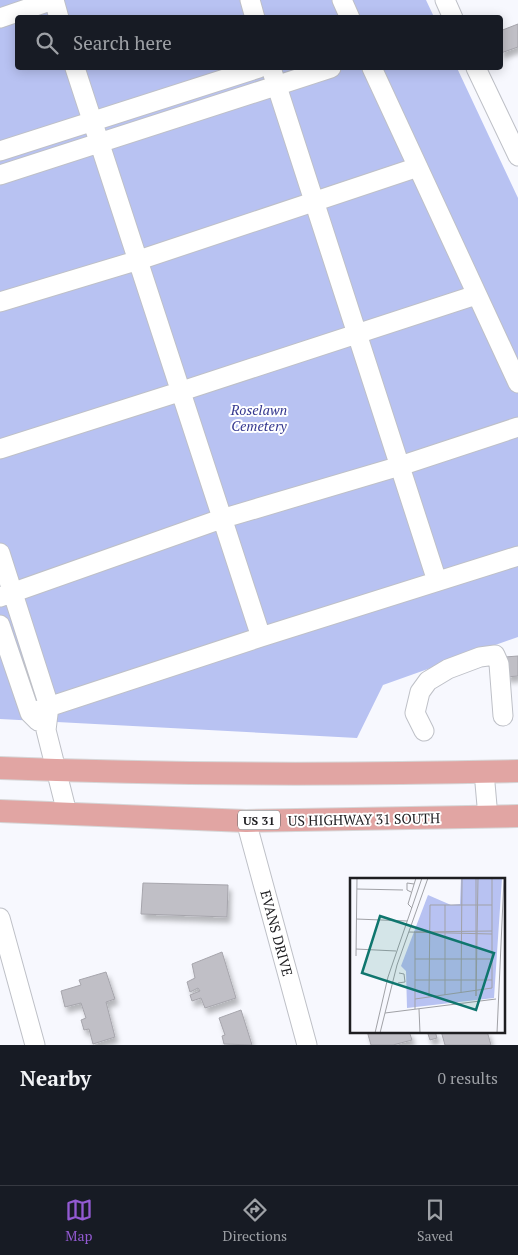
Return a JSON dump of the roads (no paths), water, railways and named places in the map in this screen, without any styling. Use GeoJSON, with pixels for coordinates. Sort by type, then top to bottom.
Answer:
{"type":"FeatureCollection","features":[{"type":"Feature","properties":{"kind":"main road"},"geometry":{"type":"LineString","coordinates":[[0,768],[365,774],[518,771]]}},
{"type":"Feature","properties":{"kind":"main road","name":"US HIGHWAY 31 SOUTH"},"geometry":{"type":"LineString","coordinates":[[0,811],[246,821],[518,816]]}},
{"type":"Feature","properties":{"kind":"street"},"geometry":{"type":"LineString","coordinates":[[0,18],[54,0],[58,15]]}},
{"type":"Feature","properties":{"kind":"street"},"geometry":{"type":"LineString","coordinates":[[250,0],[254,15]]}},
{"type":"Feature","properties":{"kind":"street"},"geometry":{"type":"LineString","coordinates":[[342,0],[349,15]]}},
{"type":"Feature","properties":{"kind":"street"},"geometry":{"type":"LineString","coordinates":[[76,70],[182,392],[260,637]]}},
{"type":"Feature","properties":{"kind":"street"},"geometry":{"type":"LineString","coordinates":[[0,151],[252,70]]}},
{"type":"Feature","properties":{"kind":"street"},"geometry":{"type":"LineString","coordinates":[[0,175],[100,143],[274,76],[317,70]]}},
{"type":"Feature","properties":{"kind":"street"},"geometry":{"type":"LineString","coordinates":[[373,70],[518,383]]}},
{"type":"Feature","properties":{"kind":"street"},"geometry":{"type":"LineString","coordinates":[[477,70],[518,156]]}},
{"type":"Feature","properties":{"kind":"street"},"geometry":{"type":"LineString","coordinates":[[274,76],[437,581]]}},
{"type":"Feature","properties":{"kind":"street"},"geometry":{"type":"LineString","coordinates":[[0,302],[139,260],[418,166]]}},
{"type":"Feature","properties":{"kind":"street"},"geometry":{"type":"LineString","coordinates":[[0,449],[182,392],[476,295]]}},
{"type":"Feature","properties":{"kind":"street"},"geometry":{"type":"LineString","coordinates":[[6,595],[221,519],[400,466],[518,427]]}},
{"type":"Feature","properties":{"kind":"street"},"geometry":{"type":"LineString","coordinates":[[0,553],[6,595],[48,706],[46,730],[67,813]]}},
{"type":"Feature","properties":{"kind":"street"},"geometry":{"type":"LineString","coordinates":[[30,713],[260,637],[518,556]]}},
{"type":"Feature","properties":{"kind":"street"},"geometry":{"type":"LineString","coordinates":[[0,626],[30,713],[46,730]]}},
{"type":"Feature","properties":{"kind":"street"},"geometry":{"type":"LineString","coordinates":[[424,732],[415,713],[420,692],[424,686],[428,681],[448,670],[480,657],[495,655],[499,664],[503,716]]}},
{"type":"Feature","properties":{"kind":"street"},"geometry":{"type":"LineString","coordinates":[[484,772],[488,817]]}},
{"type":"Feature","properties":{"kind":"street","name":"EVANS DRIVE"},"geometry":{"type":"LineString","coordinates":[[246,821],[307,1045]]}},
{"type":"Feature","properties":{"kind":"street"},"geometry":{"type":"LineString","coordinates":[[0,918],[35,1045]]}},
{"type":"Feature","properties":{"kind":"park label","name":"Roselawn Cemetery"},"geometry":{"type":"Point","coordinates":[259,418]}}]}
